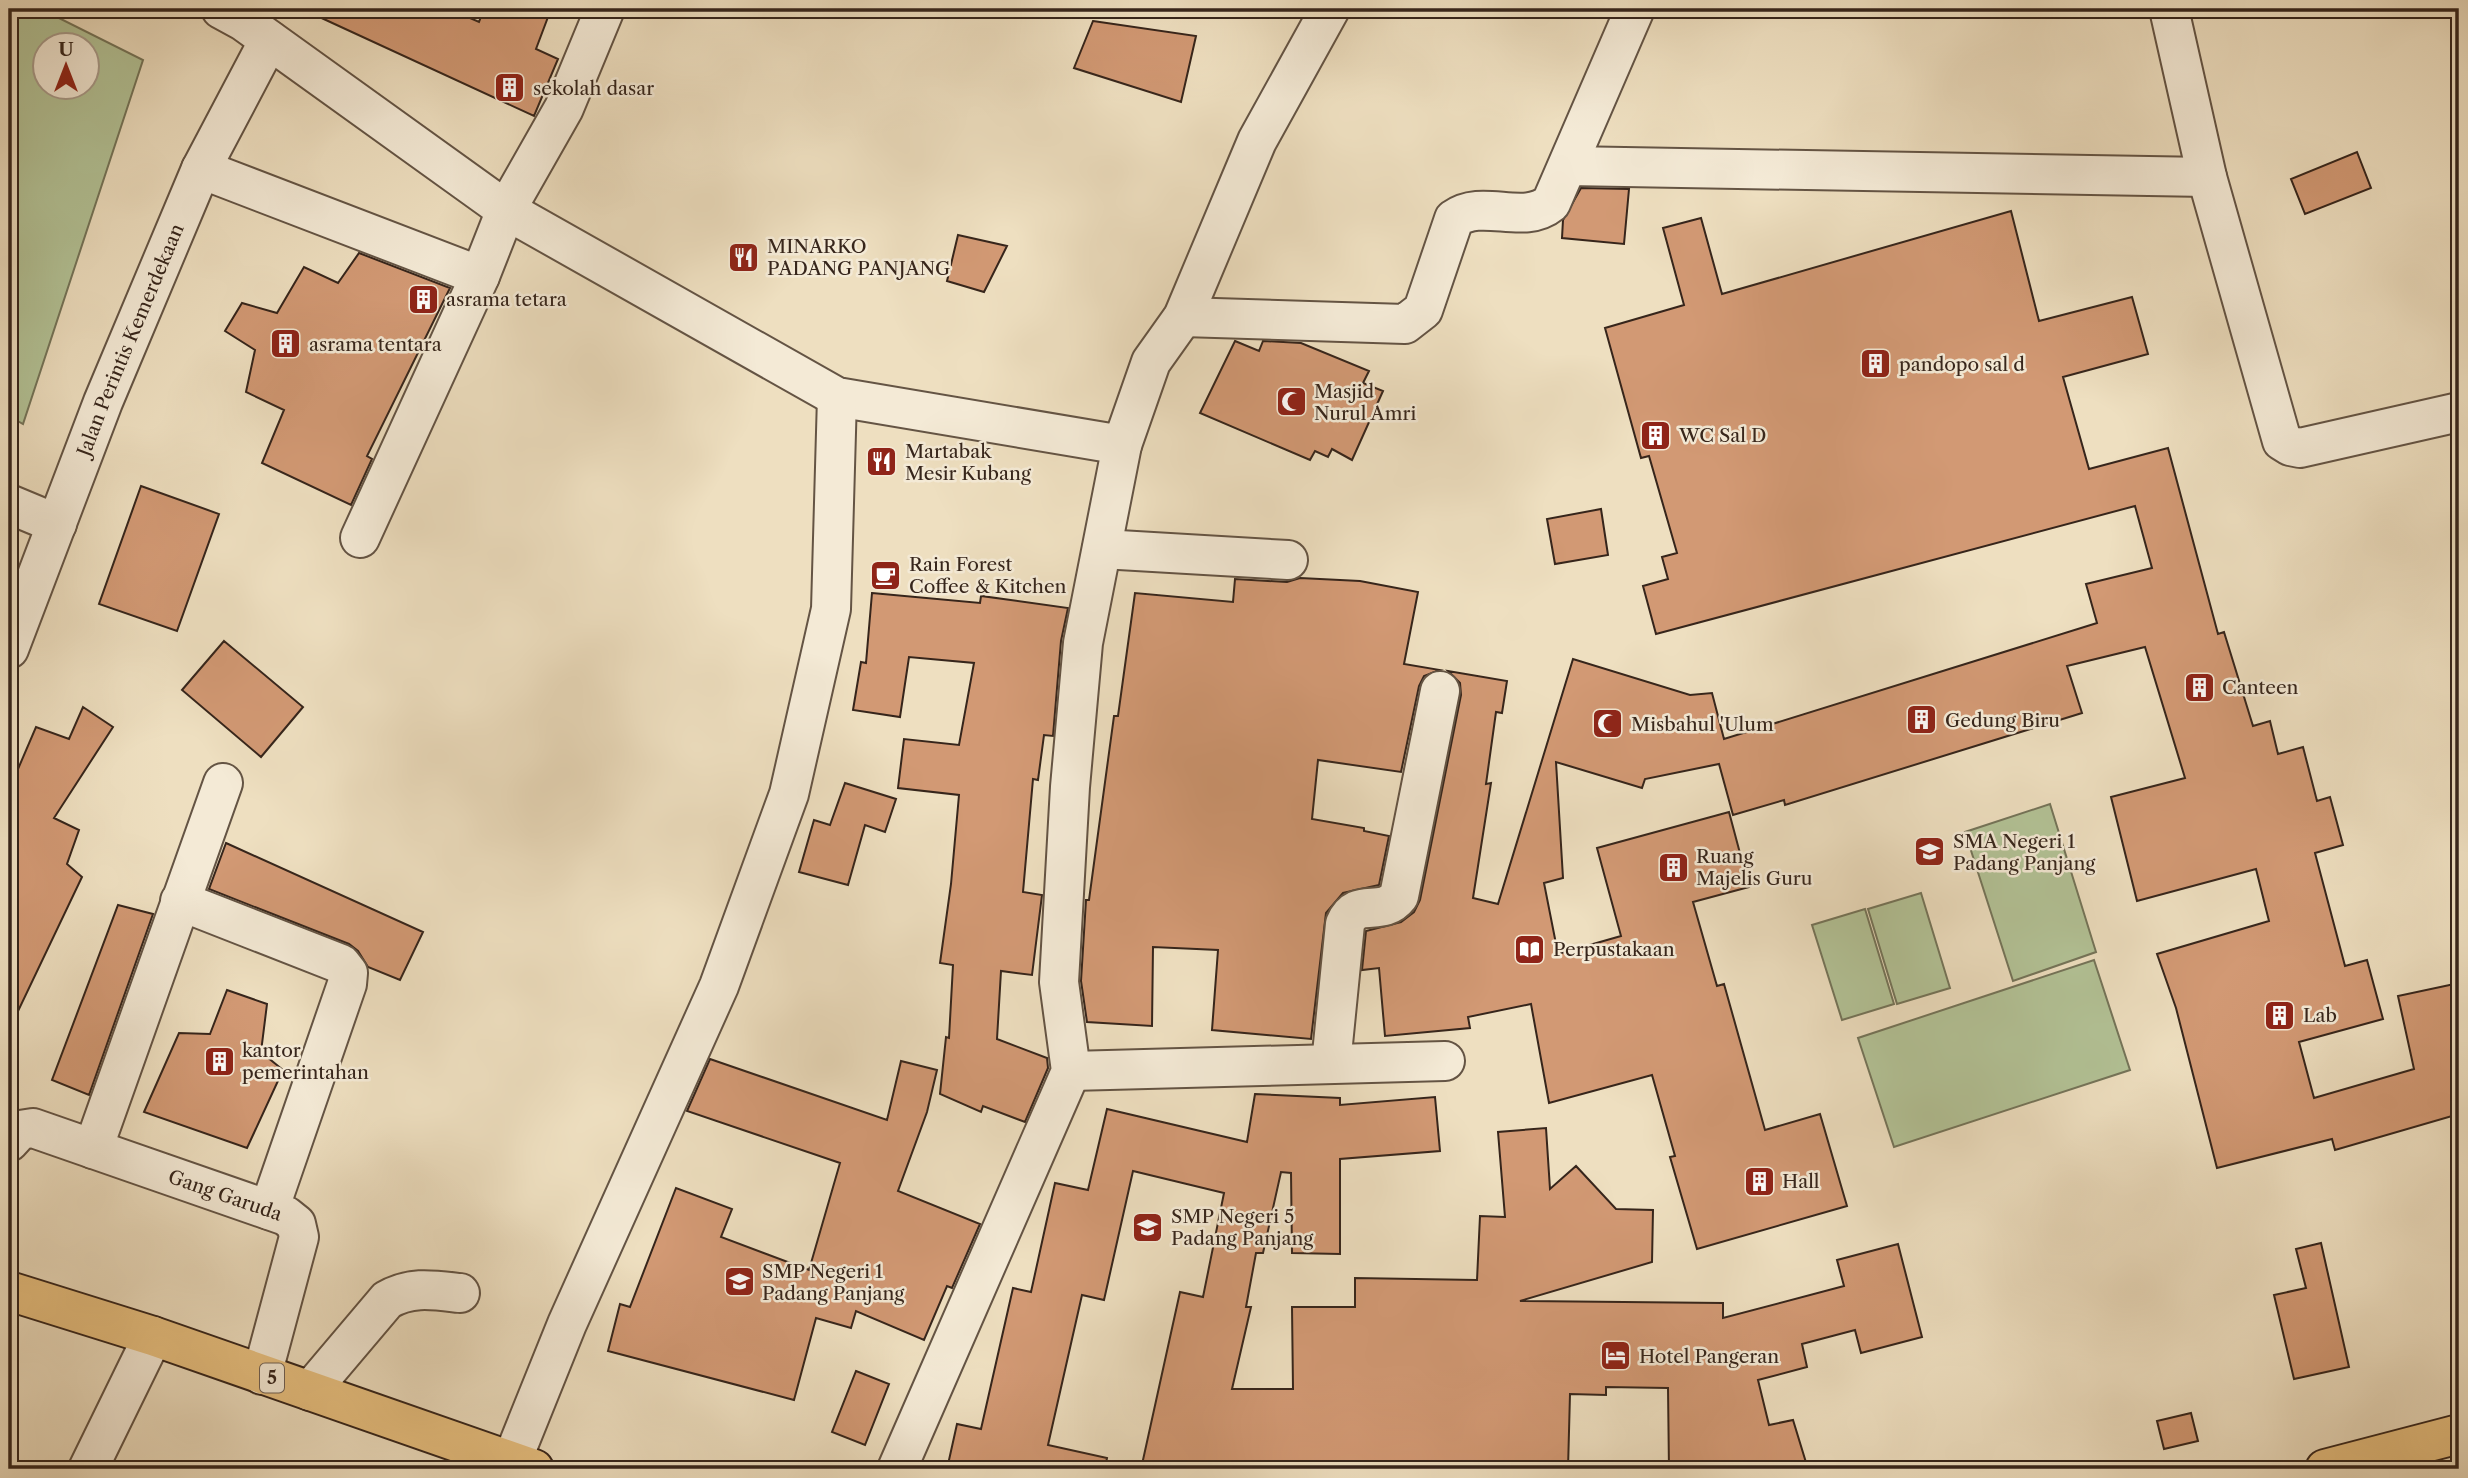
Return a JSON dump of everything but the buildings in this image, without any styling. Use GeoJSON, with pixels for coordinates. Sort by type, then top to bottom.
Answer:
{"type":"FeatureCollection","features":[{"type":"Feature","properties":{"kind":"highway","name":"5"},"geometry":{"type":"LineString","coordinates":[[9,1291],[153,1336],[522,1466]]}},
{"type":"Feature","properties":{"kind":"highway"},"geometry":{"type":"LineString","coordinates":[[2325,1469],[2459,1434]]}},
{"type":"Feature","properties":{"kind":"street"},"geometry":{"type":"LineString","coordinates":[[221,9],[269,40],[506,210],[837,397],[1122,445]]}},
{"type":"Feature","properties":{"kind":"street"},"geometry":{"type":"LineString","coordinates":[[360,538],[480,276],[506,210],[564,108],[605,9]]}},
{"type":"Feature","properties":{"kind":"street"},"geometry":{"type":"LineString","coordinates":[[897,1469],[1071,1071],[1059,982],[1070,787],[1083,643],[1122,445],[1151,362],[1183,317],[1256,141],[1330,9]]}},
{"type":"Feature","properties":{"kind":"street"},"geometry":{"type":"LineString","coordinates":[[1183,317],[1405,324],[1423,310],[1454,219],[1472,211],[1541,211],[1551,203],[1634,9]]}},
{"type":"Feature","properties":{"kind":"street"},"geometry":{"type":"LineString","coordinates":[[2169,9],[2207,177],[2282,441],[2290,446],[2300,447],[2459,412]]}},
{"type":"Feature","properties":{"kind":"street","name":"Jalan Perintis Kemerdekaan"},"geometry":{"type":"LineString","coordinates":[[9,649],[103,402],[201,169],[269,40]]}},
{"type":"Feature","properties":{"kind":"street"},"geometry":{"type":"LineString","coordinates":[[1568,166],[2207,177]]}},
{"type":"Feature","properties":{"kind":"street"},"geometry":{"type":"LineString","coordinates":[[201,169],[480,276]]}},
{"type":"Feature","properties":{"kind":"street"},"geometry":{"type":"LineString","coordinates":[[522,1466],[567,1324],[719,986],[789,794],[831,609],[837,397]]}},
{"type":"Feature","properties":{"kind":"street"},"geometry":{"type":"LineString","coordinates":[[9,504],[57,524]]}},
{"type":"Feature","properties":{"kind":"street"},"geometry":{"type":"LineString","coordinates":[[1102,549],[1288,560]]}},
{"type":"Feature","properties":{"kind":"street"},"geometry":{"type":"LineString","coordinates":[[1331,1064],[1345,924],[1350,913],[1357,909],[1385,908],[1399,896],[1440,691]]}},
{"type":"Feature","properties":{"kind":"street"},"geometry":{"type":"LineString","coordinates":[[93,1149],[223,783]]}},
{"type":"Feature","properties":{"kind":"street"},"geometry":{"type":"LineString","coordinates":[[180,901],[341,964],[348,973],[347,984],[269,1210]]}},
{"type":"Feature","properties":{"kind":"street"},"geometry":{"type":"LineString","coordinates":[[1071,1071],[1445,1061]]}},
{"type":"Feature","properties":{"kind":"street","name":"Gang Garuda"},"geometry":{"type":"LineString","coordinates":[[9,1142],[20,1130],[33,1128],[286,1216],[296,1224],[299,1237],[262,1375]]}},
{"type":"Feature","properties":{"kind":"street"},"geometry":{"type":"LineString","coordinates":[[310,1391],[387,1300],[401,1292],[421,1289],[460,1293]]}},
{"type":"Feature","properties":{"kind":"street"},"geometry":{"type":"LineString","coordinates":[[88,1469],[153,1336]]}},
{"type":"Feature","properties":{"kind":"green space"},"geometry":{"type":"Polygon","coordinates":[[[9,9],[41,9],[87,32],[32,32],[32,102],[102,102],[102,40],[143,60],[23,424],[9,416],[9,9]]]}},
{"type":"Feature","properties":{"kind":"green space"},"geometry":{"type":"Polygon","coordinates":[[[2050,804],[2096,952],[2013,981],[1965,832],[2050,804]]]}},
{"type":"Feature","properties":{"kind":"green space"},"geometry":{"type":"Polygon","coordinates":[[[1921,893],[1950,988],[1897,1004],[1868,909],[1921,893]]]}},
{"type":"Feature","properties":{"kind":"green space"},"geometry":{"type":"Polygon","coordinates":[[[1865,909],[1894,1004],[1842,1020],[1812,925],[1865,909]]]}},
{"type":"Feature","properties":{"kind":"green space"},"geometry":{"type":"Polygon","coordinates":[[[2094,960],[2130,1070],[1894,1147],[1858,1038],[2094,960]]]}},
{"type":"Feature","properties":{"kind":"place","name":"sekolah dasar"},"geometry":{"type":"Point","coordinates":[510,88]}},
{"type":"Feature","properties":{"kind":"place","name":"MINARKO PADANG PANJANG"},"geometry":{"type":"Point","coordinates":[744,257]}},
{"type":"Feature","properties":{"kind":"place","name":"asrama tetara"},"geometry":{"type":"Point","coordinates":[423,299]}},
{"type":"Feature","properties":{"kind":"place","name":"asrama tentara"},"geometry":{"type":"Point","coordinates":[286,344]}},
{"type":"Feature","properties":{"kind":"place","name":"pandopo sal d"},"geometry":{"type":"Point","coordinates":[1876,364]}},
{"type":"Feature","properties":{"kind":"place","name":"Masjid Nurul Amri"},"geometry":{"type":"Point","coordinates":[1291,402]}},
{"type":"Feature","properties":{"kind":"place","name":"WC Sal D"},"geometry":{"type":"Point","coordinates":[1656,435]}},
{"type":"Feature","properties":{"kind":"place","name":"Martabak Mesir Kubang"},"geometry":{"type":"Point","coordinates":[882,462]}},
{"type":"Feature","properties":{"kind":"place","name":"Rain Forest Coffee & Kitchen"},"geometry":{"type":"Point","coordinates":[886,575]}},
{"type":"Feature","properties":{"kind":"place","name":"Canteen"},"geometry":{"type":"Point","coordinates":[2199,687]}},
{"type":"Feature","properties":{"kind":"place","name":"Gedung Biru"},"geometry":{"type":"Point","coordinates":[1922,720]}},
{"type":"Feature","properties":{"kind":"place","name":"Misbahul 'Ulum"},"geometry":{"type":"Point","coordinates":[1608,724]}},
{"type":"Feature","properties":{"kind":"place","name":"SMA Negeri 1 Padang Panjang"},"geometry":{"type":"Point","coordinates":[1930,852]}},
{"type":"Feature","properties":{"kind":"place","name":"Ruang Majelis Guru"},"geometry":{"type":"Point","coordinates":[1673,867]}},
{"type":"Feature","properties":{"kind":"place","name":"Perpustakaan"},"geometry":{"type":"Point","coordinates":[1530,949]}},
{"type":"Feature","properties":{"kind":"place","name":"Lab"},"geometry":{"type":"Point","coordinates":[2280,1015]}},
{"type":"Feature","properties":{"kind":"place","name":"kantor pemerintahan"},"geometry":{"type":"Point","coordinates":[219,1061]}},
{"type":"Feature","properties":{"kind":"place","name":"Hall"},"geometry":{"type":"Point","coordinates":[1759,1181]}},
{"type":"Feature","properties":{"kind":"place","name":"SMP Negeri 5 Padang Panjang"},"geometry":{"type":"Point","coordinates":[1148,1227]}},
{"type":"Feature","properties":{"kind":"place","name":"SMP Negeri 1 Padang Panjang"},"geometry":{"type":"Point","coordinates":[739,1282]}},
{"type":"Feature","properties":{"kind":"place","name":"Hotel Pangeran"},"geometry":{"type":"Point","coordinates":[1616,1356]}}]}
